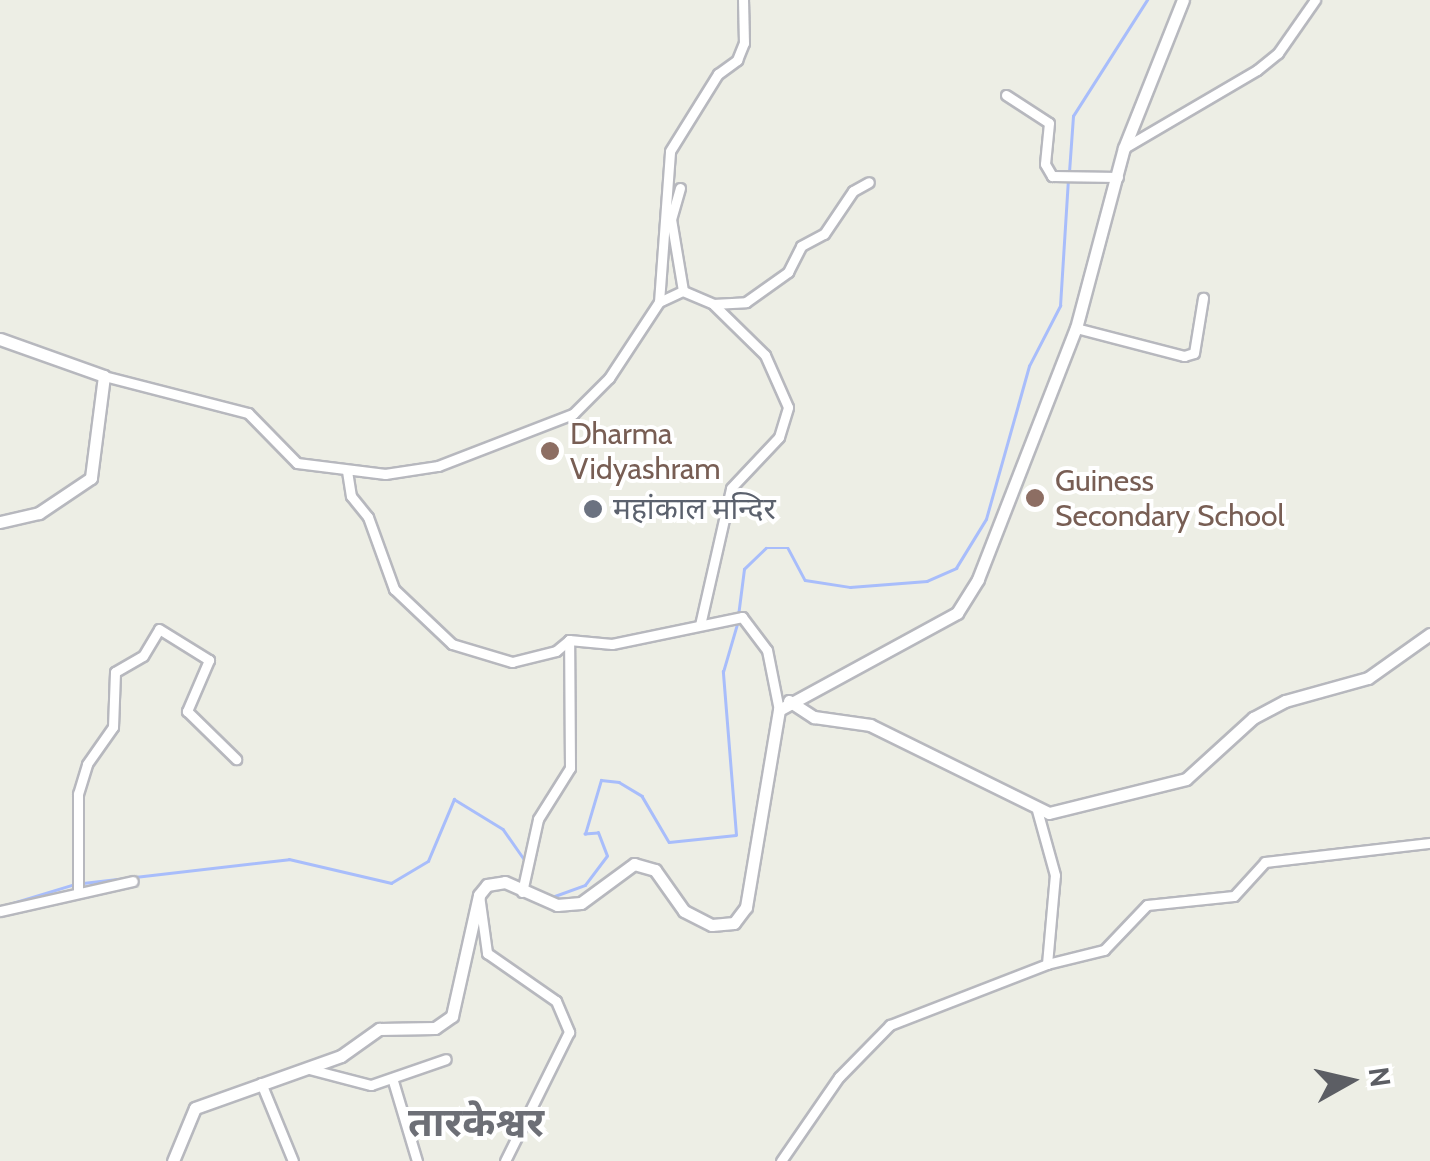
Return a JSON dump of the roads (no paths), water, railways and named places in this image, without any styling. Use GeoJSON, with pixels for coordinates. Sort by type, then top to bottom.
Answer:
{"type":"FeatureCollection","features":[{"type":"Feature","properties":{"kind":"street"},"geometry":{"type":"LineString","coordinates":[[0,340],[104,376],[248,413],[297,462],[348,471],[386,474],[438,466],[573,414],[608,378],[659,302],[670,151],[718,74],[737,60],[744,43],[743,0]]}},
{"type":"Feature","properties":{"kind":"street"},"geometry":{"type":"LineString","coordinates":[[784,705],[957,613],[978,579],[1076,328],[1121,177],[1124,148],[1182,0]]}},
{"type":"Feature","properties":{"kind":"street"},"geometry":{"type":"LineString","coordinates":[[1124,148],[1257,70],[1278,53],[1315,0]]}},
{"type":"Feature","properties":{"kind":"street"},"geometry":{"type":"LineString","coordinates":[[1006,95],[1049,123],[1045,164],[1052,176],[1121,177]]}},
{"type":"Feature","properties":{"kind":"street"},"geometry":{"type":"LineString","coordinates":[[714,304],[746,302],[788,272],[801,246],[824,234],[853,191],[868,182]]}},
{"type":"Feature","properties":{"kind":"street"},"geometry":{"type":"LineString","coordinates":[[680,188],[672,219],[683,292]]}},
{"type":"Feature","properties":{"kind":"street"},"geometry":{"type":"LineString","coordinates":[[659,302],[683,292],[714,304],[766,355],[788,407],[780,437],[731,488],[700,625]]}},
{"type":"Feature","properties":{"kind":"street"},"geometry":{"type":"LineString","coordinates":[[1076,328],[1184,356],[1194,352],[1204,298]]}},
{"type":"Feature","properties":{"kind":"street"},"geometry":{"type":"LineString","coordinates":[[0,522],[39,513],[91,478],[104,376]]}},
{"type":"Feature","properties":{"kind":"street"},"geometry":{"type":"LineString","coordinates":[[173,1161],[195,1108],[261,1082],[309,1069],[379,1029],[435,1028],[452,1016],[479,895],[504,882],[557,905],[581,903],[634,864],[656,870],[684,912],[712,924],[734,923],[746,907],[784,705],[768,650],[742,617],[725,616],[612,644],[569,640],[556,651],[512,662],[452,644],[394,589],[368,517],[351,496],[348,471]]}},
{"type":"Feature","properties":{"kind":"street"},"geometry":{"type":"LineString","coordinates":[[78,890],[78,794],[87,764],[113,727],[115,672],[143,656],[159,628],[209,660],[187,711],[236,759]]}},
{"type":"Feature","properties":{"kind":"street"},"geometry":{"type":"LineString","coordinates":[[784,705],[814,717],[870,725],[914,744],[1037,810],[1076,808],[1105,796],[1186,779],[1253,718],[1286,701],[1368,678],[1430,634]]}},
{"type":"Feature","properties":{"kind":"street"},"geometry":{"type":"LineString","coordinates":[[522,888],[530,870],[538,819],[570,768],[569,640]]}},
{"type":"Feature","properties":{"kind":"street"},"geometry":{"type":"LineString","coordinates":[[1037,810],[1055,876],[1047,964]]}},
{"type":"Feature","properties":{"kind":"street"},"geometry":{"type":"LineString","coordinates":[[781,1161],[838,1077],[890,1026],[1047,964],[1104,950],[1147,904],[1234,896],[1265,862],[1430,843]]}},
{"type":"Feature","properties":{"kind":"street"},"geometry":{"type":"LineString","coordinates":[[0,910],[78,890],[134,881]]}},
{"type":"Feature","properties":{"kind":"street"},"geometry":{"type":"LineString","coordinates":[[479,895],[488,953],[556,1001],[568,1032],[505,1161]]}},
{"type":"Feature","properties":{"kind":"street"},"geometry":{"type":"LineString","coordinates":[[309,1069],[353,1084],[393,1081],[446,1059]]}},
{"type":"Feature","properties":{"kind":"street"},"geometry":{"type":"LineString","coordinates":[[393,1081],[417,1161]]}},
{"type":"Feature","properties":{"kind":"street"},"geometry":{"type":"LineString","coordinates":[[261,1082],[293,1161]]}},
{"type":"Feature","properties":{"kind":"waterway"},"geometry":{"type":"LineString","coordinates":[[1069,172],[1073,116],[1147,0]]}},
{"type":"Feature","properties":{"kind":"waterway"},"geometry":{"type":"LineString","coordinates":[[738,616],[744,569],[766,548],[788,548],[805,580],[850,587],[927,581],[956,568],[986,519],[1029,366],[1060,306],[1068,180]]}},
{"type":"Feature","properties":{"kind":"waterway"},"geometry":{"type":"LineString","coordinates":[[552,897],[585,885],[607,856],[598,833],[585,834],[601,780],[619,782],[642,796],[669,842],[736,835],[723,672],[737,624]]}},
{"type":"Feature","properties":{"kind":"waterway"},"geometry":{"type":"LineString","coordinates":[[83,883],[289,859],[391,883],[428,861],[454,799],[503,829],[525,861]]}},
{"type":"Feature","properties":{"kind":"waterway"},"geometry":{"type":"LineString","coordinates":[[6,905],[75,884]]}},
{"type":"Feature","properties":{"kind":"place","name":"Dharma Vidyashram"},"geometry":{"type":"Point","coordinates":[550,451]}},
{"type":"Feature","properties":{"kind":"place","name":"Guiness Secondary School"},"geometry":{"type":"Point","coordinates":[1035,498]}},
{"type":"Feature","properties":{"kind":"place","name":"महांकाल मन्दिर"},"geometry":{"type":"Point","coordinates":[593,509]}},
{"type":"Feature","properties":{"kind":"district","name":"तारकेश्वर"},"geometry":{"type":"Point","coordinates":[476,1122]}}]}
